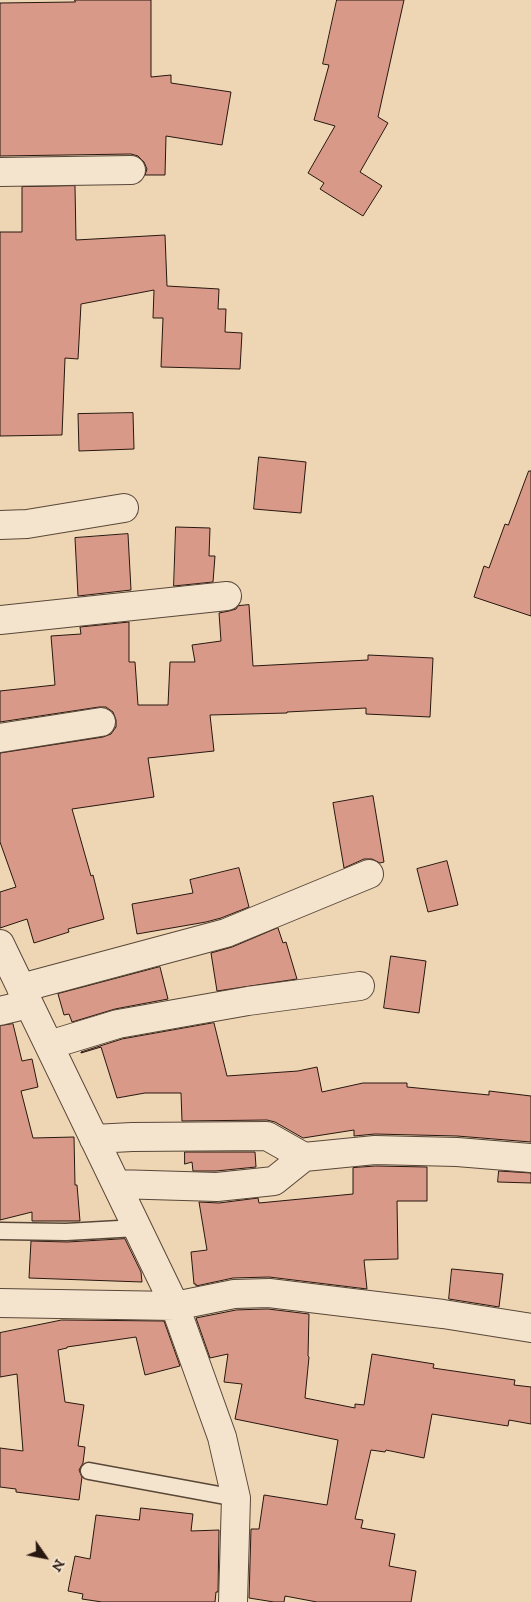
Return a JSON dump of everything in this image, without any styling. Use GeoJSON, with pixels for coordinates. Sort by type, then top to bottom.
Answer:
{"type":"FeatureCollection","features":[{"type":"Feature","properties":{"kind":"street"},"geometry":{"type":"LineString","coordinates":[[0,172],[131,170]]}},
{"type":"Feature","properties":{"kind":"street"},"geometry":{"type":"LineString","coordinates":[[0,525],[27,524],[124,508]]}},
{"type":"Feature","properties":{"kind":"street"},"geometry":{"type":"LineString","coordinates":[[0,620],[227,596]]}},
{"type":"Feature","properties":{"kind":"street"},"geometry":{"type":"LineString","coordinates":[[0,738],[101,722]]}},
{"type":"Feature","properties":{"kind":"street"},"geometry":{"type":"LineString","coordinates":[[0,1011],[25,996],[226,933],[369,874]]}},
{"type":"Feature","properties":{"kind":"street"},"geometry":{"type":"LineString","coordinates":[[1,950],[175,1306],[222,1437],[236,1498],[233,1602]]}},
{"type":"Feature","properties":{"kind":"street"},"geometry":{"type":"LineString","coordinates":[[49,1045],[118,1024],[248,1001],[360,986]]}},
{"type":"Feature","properties":{"kind":"street"},"geometry":{"type":"LineString","coordinates":[[94,1139],[267,1136],[304,1157]]}},
{"type":"Feature","properties":{"kind":"street"},"geometry":{"type":"LineString","coordinates":[[116,1184],[217,1187],[274,1181],[304,1157],[375,1150],[457,1152],[531,1158]]}},
{"type":"Feature","properties":{"kind":"street"},"geometry":{"type":"LineString","coordinates":[[0,1303],[175,1306],[234,1294],[270,1293],[443,1314],[531,1328]]}},
{"type":"Feature","properties":{"kind":"lane"},"geometry":{"type":"LineString","coordinates":[[0,1230],[66,1232],[137,1228]]}},
{"type":"Feature","properties":{"kind":"lane"},"geometry":{"type":"LineString","coordinates":[[89,1471],[236,1498]]}},
{"type":"Feature","properties":{"kind":"building"},"geometry":{"type":"Polygon","coordinates":[[[75,0],[151,0],[151,77],[171,75],[171,83],[231,92],[222,145],[166,136],[165,175],[145,175],[147,169],[144,162],[138,156],[131,154],[0,156],[0,3],[75,2],[75,0]]]}},
{"type":"Feature","properties":{"kind":"building"},"geometry":{"type":"Polygon","coordinates":[[[337,0],[404,0],[378,117],[388,123],[360,172],[382,186],[363,216],[320,189],[324,183],[308,173],[335,126],[314,120],[329,65],[323,64],[337,0]]]}},
{"type":"Feature","properties":{"kind":"building"},"geometry":{"type":"Polygon","coordinates":[[[75,186],[76,240],[165,235],[167,286],[219,289],[218,309],[226,309],[225,332],[242,333],[240,369],[161,367],[163,318],[153,318],[154,290],[81,304],[78,359],[65,358],[62,435],[0,436],[0,232],[22,232],[22,187],[75,186]]]}},
{"type":"Feature","properties":{"kind":"building"},"geometry":{"type":"Polygon","coordinates":[[[133,413],[134,449],[79,451],[78,414],[133,413]]]}},
{"type":"Feature","properties":{"kind":"building"},"geometry":{"type":"Polygon","coordinates":[[[259,457],[306,462],[301,513],[254,509],[259,457]]]}},
{"type":"Feature","properties":{"kind":"building"},"geometry":{"type":"Polygon","coordinates":[[[529,471],[531,471],[531,616],[474,597],[484,566],[489,568],[505,524],[508,525],[529,471]]]}},
{"type":"Feature","properties":{"kind":"building"},"geometry":{"type":"Polygon","coordinates":[[[176,527],[210,528],[209,556],[215,556],[213,582],[174,586],[176,527]]]}},
{"type":"Feature","properties":{"kind":"building"},"geometry":{"type":"Polygon","coordinates":[[[128,534],[131,590],[78,596],[75,538],[128,534]]]}},
{"type":"Feature","properties":{"kind":"building"},"geometry":{"type":"Polygon","coordinates":[[[249,605],[253,666],[368,660],[368,655],[433,658],[430,717],[366,714],[366,708],[210,715],[214,751],[148,758],[154,797],[72,809],[91,876],[93,875],[104,919],[68,929],[69,932],[34,943],[27,919],[0,928],[0,892],[16,887],[0,842],[0,753],[103,737],[111,734],[116,727],[116,720],[113,712],[106,707],[99,707],[0,722],[0,691],[55,685],[51,636],[81,634],[80,627],[129,622],[129,662],[135,662],[138,705],[168,705],[170,662],[195,662],[192,645],[221,641],[219,613],[236,609],[238,606],[249,605]]]}},
{"type":"Feature","properties":{"kind":"building"},"geometry":{"type":"Polygon","coordinates":[[[373,796],[384,862],[380,863],[372,859],[364,859],[344,868],[333,803],[373,796]]]}},
{"type":"Feature","properties":{"kind":"building"},"geometry":{"type":"Polygon","coordinates":[[[447,861],[458,905],[428,912],[417,869],[447,861]]]}},
{"type":"Feature","properties":{"kind":"building"},"geometry":{"type":"Polygon","coordinates":[[[239,868],[249,907],[206,922],[137,934],[132,904],[193,893],[190,880],[239,868]]]}},
{"type":"Feature","properties":{"kind":"building"},"geometry":{"type":"Polygon","coordinates":[[[278,928],[283,943],[286,942],[297,979],[217,991],[211,953],[232,947],[278,928]]]}},
{"type":"Feature","properties":{"kind":"building"},"geometry":{"type":"Polygon","coordinates":[[[391,956],[426,961],[419,1013],[384,1008],[391,956]]]}},
{"type":"Feature","properties":{"kind":"building"},"geometry":{"type":"Polygon","coordinates":[[[160,967],[168,999],[115,1009],[72,1022],[69,1014],[64,1015],[58,994],[160,967]]]}},
{"type":"Feature","properties":{"kind":"building"},"geometry":{"type":"Polygon","coordinates":[[[214,1023],[227,1076],[298,1071],[317,1067],[322,1092],[363,1083],[407,1083],[407,1087],[489,1095],[489,1091],[531,1096],[531,1142],[457,1136],[375,1134],[354,1136],[354,1130],[303,1138],[275,1122],[267,1120],[182,1121],[181,1093],[145,1093],[117,1098],[101,1047],[81,1053],[122,1039],[214,1023]]]}},
{"type":"Feature","properties":{"kind":"building"},"geometry":{"type":"Polygon","coordinates":[[[13,1024],[22,1061],[32,1059],[38,1087],[21,1091],[33,1138],[74,1137],[75,1185],[77,1185],[80,1221],[32,1221],[32,1212],[0,1220],[0,1026],[13,1024]]]}},
{"type":"Feature","properties":{"kind":"building"},"geometry":{"type":"Polygon","coordinates":[[[185,1152],[255,1152],[256,1167],[193,1171],[192,1162],[185,1164],[185,1152]]]}},
{"type":"Feature","properties":{"kind":"building"},"geometry":{"type":"Polygon","coordinates":[[[376,1166],[427,1167],[427,1201],[397,1201],[398,1259],[364,1260],[367,1289],[269,1277],[233,1278],[196,1286],[194,1284],[191,1252],[207,1250],[199,1202],[219,1203],[258,1198],[259,1203],[353,1194],[353,1168],[376,1166]]]}},
{"type":"Feature","properties":{"kind":"building"},"geometry":{"type":"Polygon","coordinates":[[[499,1171],[531,1173],[531,1183],[498,1182],[499,1171]]]}},
{"type":"Feature","properties":{"kind":"building"},"geometry":{"type":"Polygon","coordinates":[[[125,1239],[141,1272],[142,1282],[29,1278],[31,1241],[67,1242],[125,1239]]]}},
{"type":"Feature","properties":{"kind":"building"},"geometry":{"type":"Polygon","coordinates":[[[452,1269],[503,1274],[499,1307],[449,1299],[452,1269]]]}},
{"type":"Feature","properties":{"kind":"building"},"geometry":{"type":"Polygon","coordinates":[[[268,1309],[309,1314],[309,1357],[305,1398],[355,1408],[355,1404],[364,1405],[372,1354],[434,1364],[433,1368],[515,1380],[514,1385],[531,1387],[531,1424],[509,1420],[508,1426],[432,1414],[424,1458],[386,1450],[385,1452],[371,1450],[355,1519],[363,1520],[361,1528],[395,1534],[389,1566],[416,1571],[411,1602],[317,1602],[285,1596],[284,1602],[274,1602],[249,1598],[251,1529],[259,1529],[264,1495],[327,1505],[338,1440],[235,1419],[242,1384],[224,1382],[228,1354],[210,1358],[196,1318],[236,1310],[268,1309]]]}},
{"type":"Feature","properties":{"kind":"building"},"geometry":{"type":"Polygon","coordinates":[[[62,1320],[164,1321],[180,1366],[145,1375],[136,1337],[58,1350],[65,1402],[84,1405],[78,1446],[85,1447],[83,1463],[79,1470],[82,1477],[79,1500],[16,1492],[16,1489],[0,1487],[0,1448],[23,1451],[17,1374],[0,1377],[0,1333],[62,1320]]]}},
{"type":"Feature","properties":{"kind":"building"},"geometry":{"type":"Polygon","coordinates":[[[141,1508],[193,1514],[191,1531],[219,1530],[218,1592],[216,1592],[215,1602],[102,1602],[82,1599],[83,1594],[68,1591],[75,1556],[90,1559],[96,1515],[139,1520],[141,1508]]]}}]}
